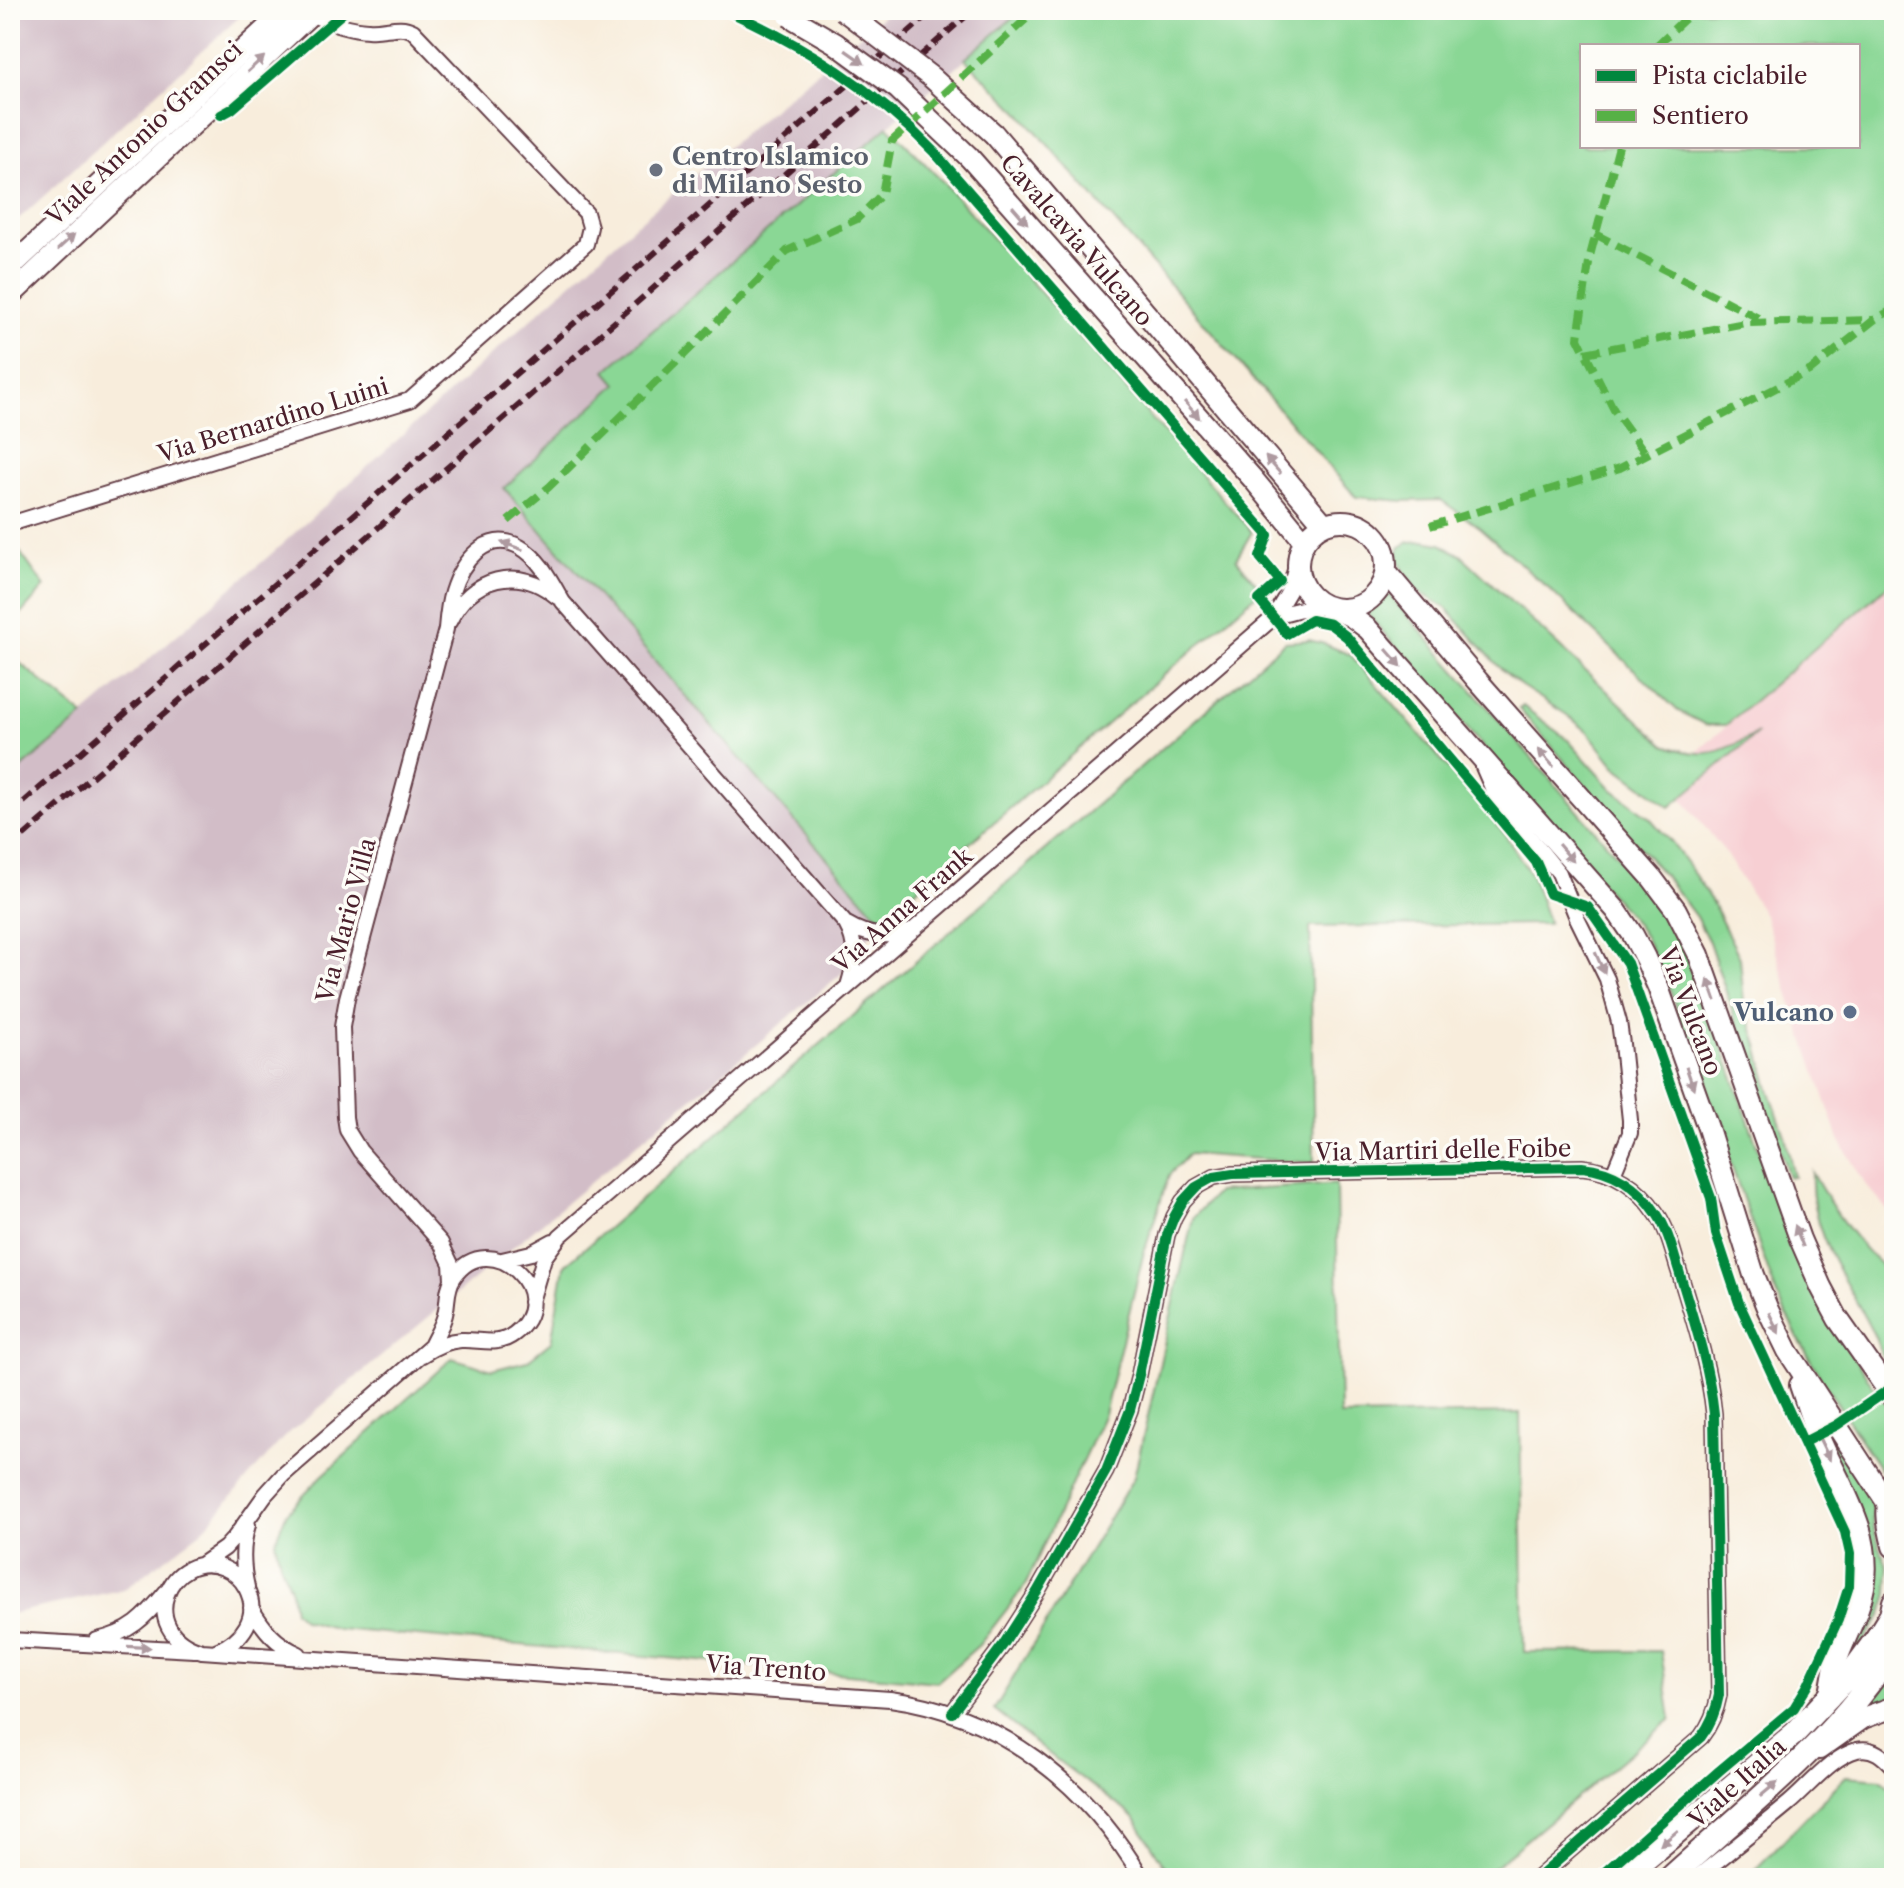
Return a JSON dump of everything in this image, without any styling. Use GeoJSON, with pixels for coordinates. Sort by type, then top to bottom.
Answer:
{"type":"FeatureCollection","features":[{"type":"Feature","properties":{"kind":"main road","name":"Viale Antonio Gramsci"},"geometry":{"type":"LineString","coordinates":[[10,268],[18,254],[286,10]]}},
{"type":"Feature","properties":{"kind":"main road","name":"Cavalcavia Vulcano"},"geometry":{"type":"LineString","coordinates":[[843,10],[931,77],[994,134],[1324,524]]}},
{"type":"Feature","properties":{"kind":"main road","name":"Viale Antonio Gramsci"},"geometry":{"type":"LineString","coordinates":[[10,296],[313,12]]}},
{"type":"Feature","properties":{"kind":"main road","name":"Cavalcavia Vulcano"},"geometry":{"type":"LineString","coordinates":[[783,13],[835,43],[898,89],[969,157],[1304,541]]}},
{"type":"Feature","properties":{"kind":"main road"},"geometry":{"type":"LineString","coordinates":[[1348,520],[1370,530],[1383,547],[1386,572],[1380,588],[1368,601],[1352,608],[1330,607],[1307,593],[1298,574],[1297,563],[1304,541],[1324,524],[1348,520]]}},
{"type":"Feature","properties":{"kind":"main road","name":"Via Vulcano"},"geometry":{"type":"LineString","coordinates":[[1386,572],[1652,878],[1676,910],[1699,955],[1800,1239],[1821,1287],[1838,1319],[1894,1399]]}},
{"type":"Feature","properties":{"kind":"main road","name":"Via Vulcano"},"geometry":{"type":"LineString","coordinates":[[1330,607],[1368,629],[1616,910],[1633,935],[1658,987],[1768,1310],[1788,1351],[1891,1494]]}},
{"type":"Feature","properties":{"kind":"main road"},"geometry":{"type":"LineString","coordinates":[[1788,1351],[1818,1435],[1855,1512],[1867,1563],[1858,1612],[1836,1663],[1829,1698]]}},
{"type":"Feature","properties":{"kind":"main road"},"geometry":{"type":"LineString","coordinates":[[1891,1494],[1887,1523],[1893,1543]]}},
{"type":"Feature","properties":{"kind":"main road","name":"Viale Italia"},"geometry":{"type":"LineString","coordinates":[[1622,1878],[1795,1733],[1852,1672],[1891,1615],[1894,1602]]}},
{"type":"Feature","properties":{"kind":"main road","name":"Viale Italia"},"geometry":{"type":"LineString","coordinates":[[1670,1878],[1802,1760],[1855,1703],[1894,1648]]}},
{"type":"Feature","properties":{"kind":"main road"},"geometry":{"type":"LineString","coordinates":[[1802,1760],[1863,1718],[1894,1707]]}},
{"type":"Feature","properties":{"kind":"street","name":"Via Bernardino Luini"},"geometry":{"type":"LineString","coordinates":[[10,524],[410,400],[586,244],[590,227],[586,213],[410,29],[361,30],[336,24],[313,12]]}},
{"type":"Feature","properties":{"kind":"street","name":"Via Mario Villa"},"geometry":{"type":"LineString","coordinates":[[452,1279],[451,1264],[441,1243],[360,1151],[347,1130],[342,1027],[351,983],[446,629],[451,594],[457,578],[474,552],[485,545],[508,542],[533,557],[563,602],[846,924]]}},
{"type":"Feature","properties":{"kind":"street","name":"Via Anna Frank"},"geometry":{"type":"LineString","coordinates":[[1273,618],[1289,591],[1297,563]]}},
{"type":"Feature","properties":{"kind":"street","name":"Via Mario Villa"},"geometry":{"type":"LineString","coordinates":[[446,629],[461,601],[470,592],[505,579],[529,581],[549,590],[563,602]]}},
{"type":"Feature","properties":{"kind":"street","name":"Via Anna Frank"},"geometry":{"type":"LineString","coordinates":[[494,1259],[531,1253],[560,1236],[1273,618],[1287,611],[1330,607]]}},
{"type":"Feature","properties":{"kind":"street"},"geometry":{"type":"LineString","coordinates":[[1477,752],[1493,790],[1559,873],[1607,979],[1621,1033],[1630,1120],[1630,1133],[1613,1174]]}},
{"type":"Feature","properties":{"kind":"street"},"geometry":{"type":"LineString","coordinates":[[846,924],[878,936],[892,936],[912,930]]}},
{"type":"Feature","properties":{"kind":"street"},"geometry":{"type":"LineString","coordinates":[[846,924],[854,945],[853,970],[848,986]]}},
{"type":"Feature","properties":{"kind":"street","name":"Via Martiri delle Foibe"},"geometry":{"type":"LineString","coordinates":[[952,1713],[1003,1645],[1106,1471],[1120,1439],[1139,1375],[1167,1235],[1183,1201],[1196,1187],[1214,1177],[1233,1174],[1598,1169],[1630,1185],[1647,1200],[1659,1217],[1696,1325],[1714,1414],[1719,1695],[1716,1711],[1701,1737],[1538,1878]]}},
{"type":"Feature","properties":{"kind":"street","name":"Via Anna Frank"},"geometry":{"type":"LineString","coordinates":[[531,1302],[544,1258],[560,1236]]}},
{"type":"Feature","properties":{"kind":"street","name":"Via Mario Villa"},"geometry":{"type":"LineString","coordinates":[[441,1243],[461,1254],[494,1259]]}},
{"type":"Feature","properties":{"kind":"street"},"geometry":{"type":"LineString","coordinates":[[202,1564],[225,1548],[283,1475],[431,1346],[444,1320],[447,1292],[452,1279],[461,1268],[473,1261],[494,1259],[513,1266],[529,1288],[531,1302],[529,1315],[522,1327],[499,1342],[484,1343],[459,1331],[451,1320],[447,1306]]}},
{"type":"Feature","properties":{"kind":"street"},"geometry":{"type":"LineString","coordinates":[[422,1355],[446,1343],[475,1340]]}},
{"type":"Feature","properties":{"kind":"street"},"geometry":{"type":"LineString","coordinates":[[209,1651],[230,1645],[249,1623],[250,1601],[243,1552],[252,1514]]}},
{"type":"Feature","properties":{"kind":"street","name":"Via Trento"},"geometry":{"type":"LineString","coordinates":[[75,1643],[106,1638],[132,1627],[152,1610],[177,1577],[202,1564],[217,1565],[231,1571],[242,1581],[263,1627],[278,1643],[318,1660]]}},
{"type":"Feature","properties":{"kind":"street","name":"Via Trento"},"geometry":{"type":"LineString","coordinates":[[169,1588],[164,1601],[164,1615],[169,1628],[177,1639],[189,1647],[209,1651]]}},
{"type":"Feature","properties":{"kind":"street","name":"Via Trento"},"geometry":{"type":"LineString","coordinates":[[10,1640],[209,1651],[918,1702],[1001,1735],[1032,1754],[1060,1777],[1107,1827],[1142,1878]]}},
{"type":"Feature","properties":{"kind":"street"},"geometry":{"type":"LineString","coordinates":[[1696,1878],[1791,1802],[1843,1755],[1859,1749],[1871,1749],[1894,1768]]}},
{"type":"Feature","properties":{"kind":"shaded area"},"geometry":{"type":"Polygon","coordinates":[[[10,10],[247,10],[10,227],[10,10]]]}},
{"type":"Feature","properties":{"kind":"shaded area"},"geometry":{"type":"Polygon","coordinates":[[[890,10],[1022,10],[606,371],[618,384],[505,488],[881,920],[840,975],[283,1438],[201,1532],[125,1589],[10,1614],[10,778],[269,556],[632,228],[890,10]]]}},
{"type":"Feature","properties":{"kind":"shaded area"},"geometry":{"type":"Polygon","coordinates":[[[1894,580],[1894,1218],[1865,1184],[1839,1139],[1791,1002],[1765,916],[1722,848],[1666,779],[1894,580]]]}},
{"type":"Feature","properties":{"kind":"green space"},"geometry":{"type":"Polygon","coordinates":[[[1022,10],[1894,10],[1894,580],[1726,725],[1706,725],[1678,711],[1548,588],[1480,528],[1441,500],[1356,497],[1021,114],[965,59],[1022,10]]]}},
{"type":"Feature","properties":{"kind":"green space"},"geometry":{"type":"Polygon","coordinates":[[[888,126],[945,184],[1252,532],[1236,559],[1262,590],[881,920],[504,488],[617,384],[606,371],[888,126]]]}},
{"type":"Feature","properties":{"kind":"green space"},"geometry":{"type":"Polygon","coordinates":[[[1409,542],[1441,544],[1461,555],[1665,745],[1691,753],[1713,752],[1758,733],[1670,807],[1615,766],[1587,731],[1501,669],[1446,608],[1415,589],[1397,554],[1400,547],[1409,542]]]}},
{"type":"Feature","properties":{"kind":"green space"},"geometry":{"type":"Polygon","coordinates":[[[17,548],[45,587],[10,626],[10,550],[17,548]]]}},
{"type":"Feature","properties":{"kind":"green space"},"geometry":{"type":"Polygon","coordinates":[[[1386,591],[1655,899],[1679,936],[1698,976],[1791,1243],[1832,1326],[1894,1416],[1894,1458],[1883,1474],[1812,1363],[1776,1293],[1670,990],[1645,937],[1364,610],[1375,604],[1386,591]]]}},
{"type":"Feature","properties":{"kind":"green space"},"geometry":{"type":"Polygon","coordinates":[[[1309,640],[1351,655],[1504,833],[1532,877],[1549,924],[1310,927],[1314,1163],[1189,1154],[1169,1175],[1143,1256],[1104,1414],[1025,1586],[979,1645],[937,1682],[338,1629],[304,1620],[294,1611],[275,1541],[286,1514],[321,1477],[452,1358],[492,1370],[527,1361],[551,1342],[564,1266],[1285,642],[1309,640]]]}},
{"type":"Feature","properties":{"kind":"green space"},"geometry":{"type":"Polygon","coordinates":[[[10,655],[84,716],[10,778],[10,655]]]}},
{"type":"Feature","properties":{"kind":"green space"},"geometry":{"type":"Polygon","coordinates":[[[1523,706],[1568,740],[1612,789],[1650,818],[1691,869],[1713,904],[1740,958],[1744,1003],[1785,1136],[1794,1177],[1789,1177],[1709,942],[1696,917],[1668,880],[1519,709],[1523,706]]]}},
{"type":"Feature","properties":{"kind":"green space"},"geometry":{"type":"Polygon","coordinates":[[[1812,1172],[1848,1228],[1894,1276],[1894,1380],[1872,1330],[1821,1233],[1812,1194],[1812,1172]]]}},
{"type":"Feature","properties":{"kind":"green space"},"geometry":{"type":"Polygon","coordinates":[[[1336,1184],[1340,1416],[1520,1413],[1524,1652],[1661,1651],[1671,1719],[1481,1878],[1172,1878],[1134,1817],[994,1710],[1134,1477],[1193,1218],[1217,1192],[1336,1184]]]}},
{"type":"Feature","properties":{"kind":"green space"},"geometry":{"type":"Polygon","coordinates":[[[1833,1434],[1871,1495],[1873,1528],[1889,1571],[1888,1594],[1882,1614],[1853,1658],[1848,1655],[1870,1598],[1827,1439],[1833,1434]]]}},
{"type":"Feature","properties":{"kind":"green space"},"geometry":{"type":"Polygon","coordinates":[[[1894,1666],[1894,1704],[1862,1709],[1894,1666]]]}},
{"type":"Feature","properties":{"kind":"green space"},"geometry":{"type":"Polygon","coordinates":[[[1846,1776],[1881,1779],[1894,1792],[1894,1878],[1747,1878],[1846,1776]]]}},
{"type":"Feature","properties":{"kind":"railway"},"geometry":{"type":"LineString","coordinates":[[10,814],[934,10]]}},
{"type":"Feature","properties":{"kind":"railway"},"geometry":{"type":"LineString","coordinates":[[10,848],[973,10]]}},
{"type":"Feature","properties":{"kind":"marked path"},"geometry":{"type":"LineString","coordinates":[[508,521],[549,487],[787,251],[857,219],[882,194],[892,141],[1036,10]]}},
{"type":"Feature","properties":{"kind":"marked path"},"geometry":{"type":"LineString","coordinates":[[1658,44],[1694,10]]}},
{"type":"Feature","properties":{"kind":"marked path"},"geometry":{"type":"LineString","coordinates":[[1618,148],[1590,256],[1578,338],[1614,410],[1646,454]]}},
{"type":"Feature","properties":{"kind":"marked path"},"geometry":{"type":"LineString","coordinates":[[1595,234],[1762,320]]}},
{"type":"Feature","properties":{"kind":"marked path"},"geometry":{"type":"LineString","coordinates":[[1430,526],[1620,468],[1811,370],[1874,320],[1894,309]]}},
{"type":"Feature","properties":{"kind":"marked path"},"geometry":{"type":"LineString","coordinates":[[1585,353],[1745,323],[1874,320]]}},
{"type":"Feature","properties":{"kind":"cycle path"},"geometry":{"type":"LineString","coordinates":[[221,115],[232,109],[346,10]]}},
{"type":"Feature","properties":{"kind":"cycle path"},"geometry":{"type":"LineString","coordinates":[[726,10],[838,71],[888,108],[935,153],[1268,535],[1260,557],[1280,581],[1259,600],[1287,634],[1311,620],[1330,624],[1347,637],[1536,862],[1550,894],[1588,907],[1627,963],[1711,1198],[1716,1234],[1739,1303],[1845,1532],[1850,1554],[1849,1586],[1838,1620],[1794,1708],[1598,1878]]}},
{"type":"Feature","properties":{"kind":"cycle path"},"geometry":{"type":"LineString","coordinates":[[952,1713],[1003,1645],[1037,1592],[1106,1471],[1130,1410],[1167,1235],[1183,1201],[1196,1187],[1214,1177],[1233,1174],[1582,1167],[1605,1172],[1634,1188],[1661,1220],[1690,1306],[1708,1378],[1714,1414],[1719,1695],[1713,1717],[1701,1737],[1538,1878]]}},
{"type":"Feature","properties":{"kind":"cycle path"},"geometry":{"type":"LineString","coordinates":[[1804,1442],[1837,1425],[1894,1386]]}},
{"type":"Feature","properties":{"kind":"place","name":"Centro Islamico di Milano Sesto"},"geometry":{"type":"Point","coordinates":[656,170]}},
{"type":"Feature","properties":{"kind":"place","name":"Vulcano"},"geometry":{"type":"Point","coordinates":[1850,1012]}}]}
